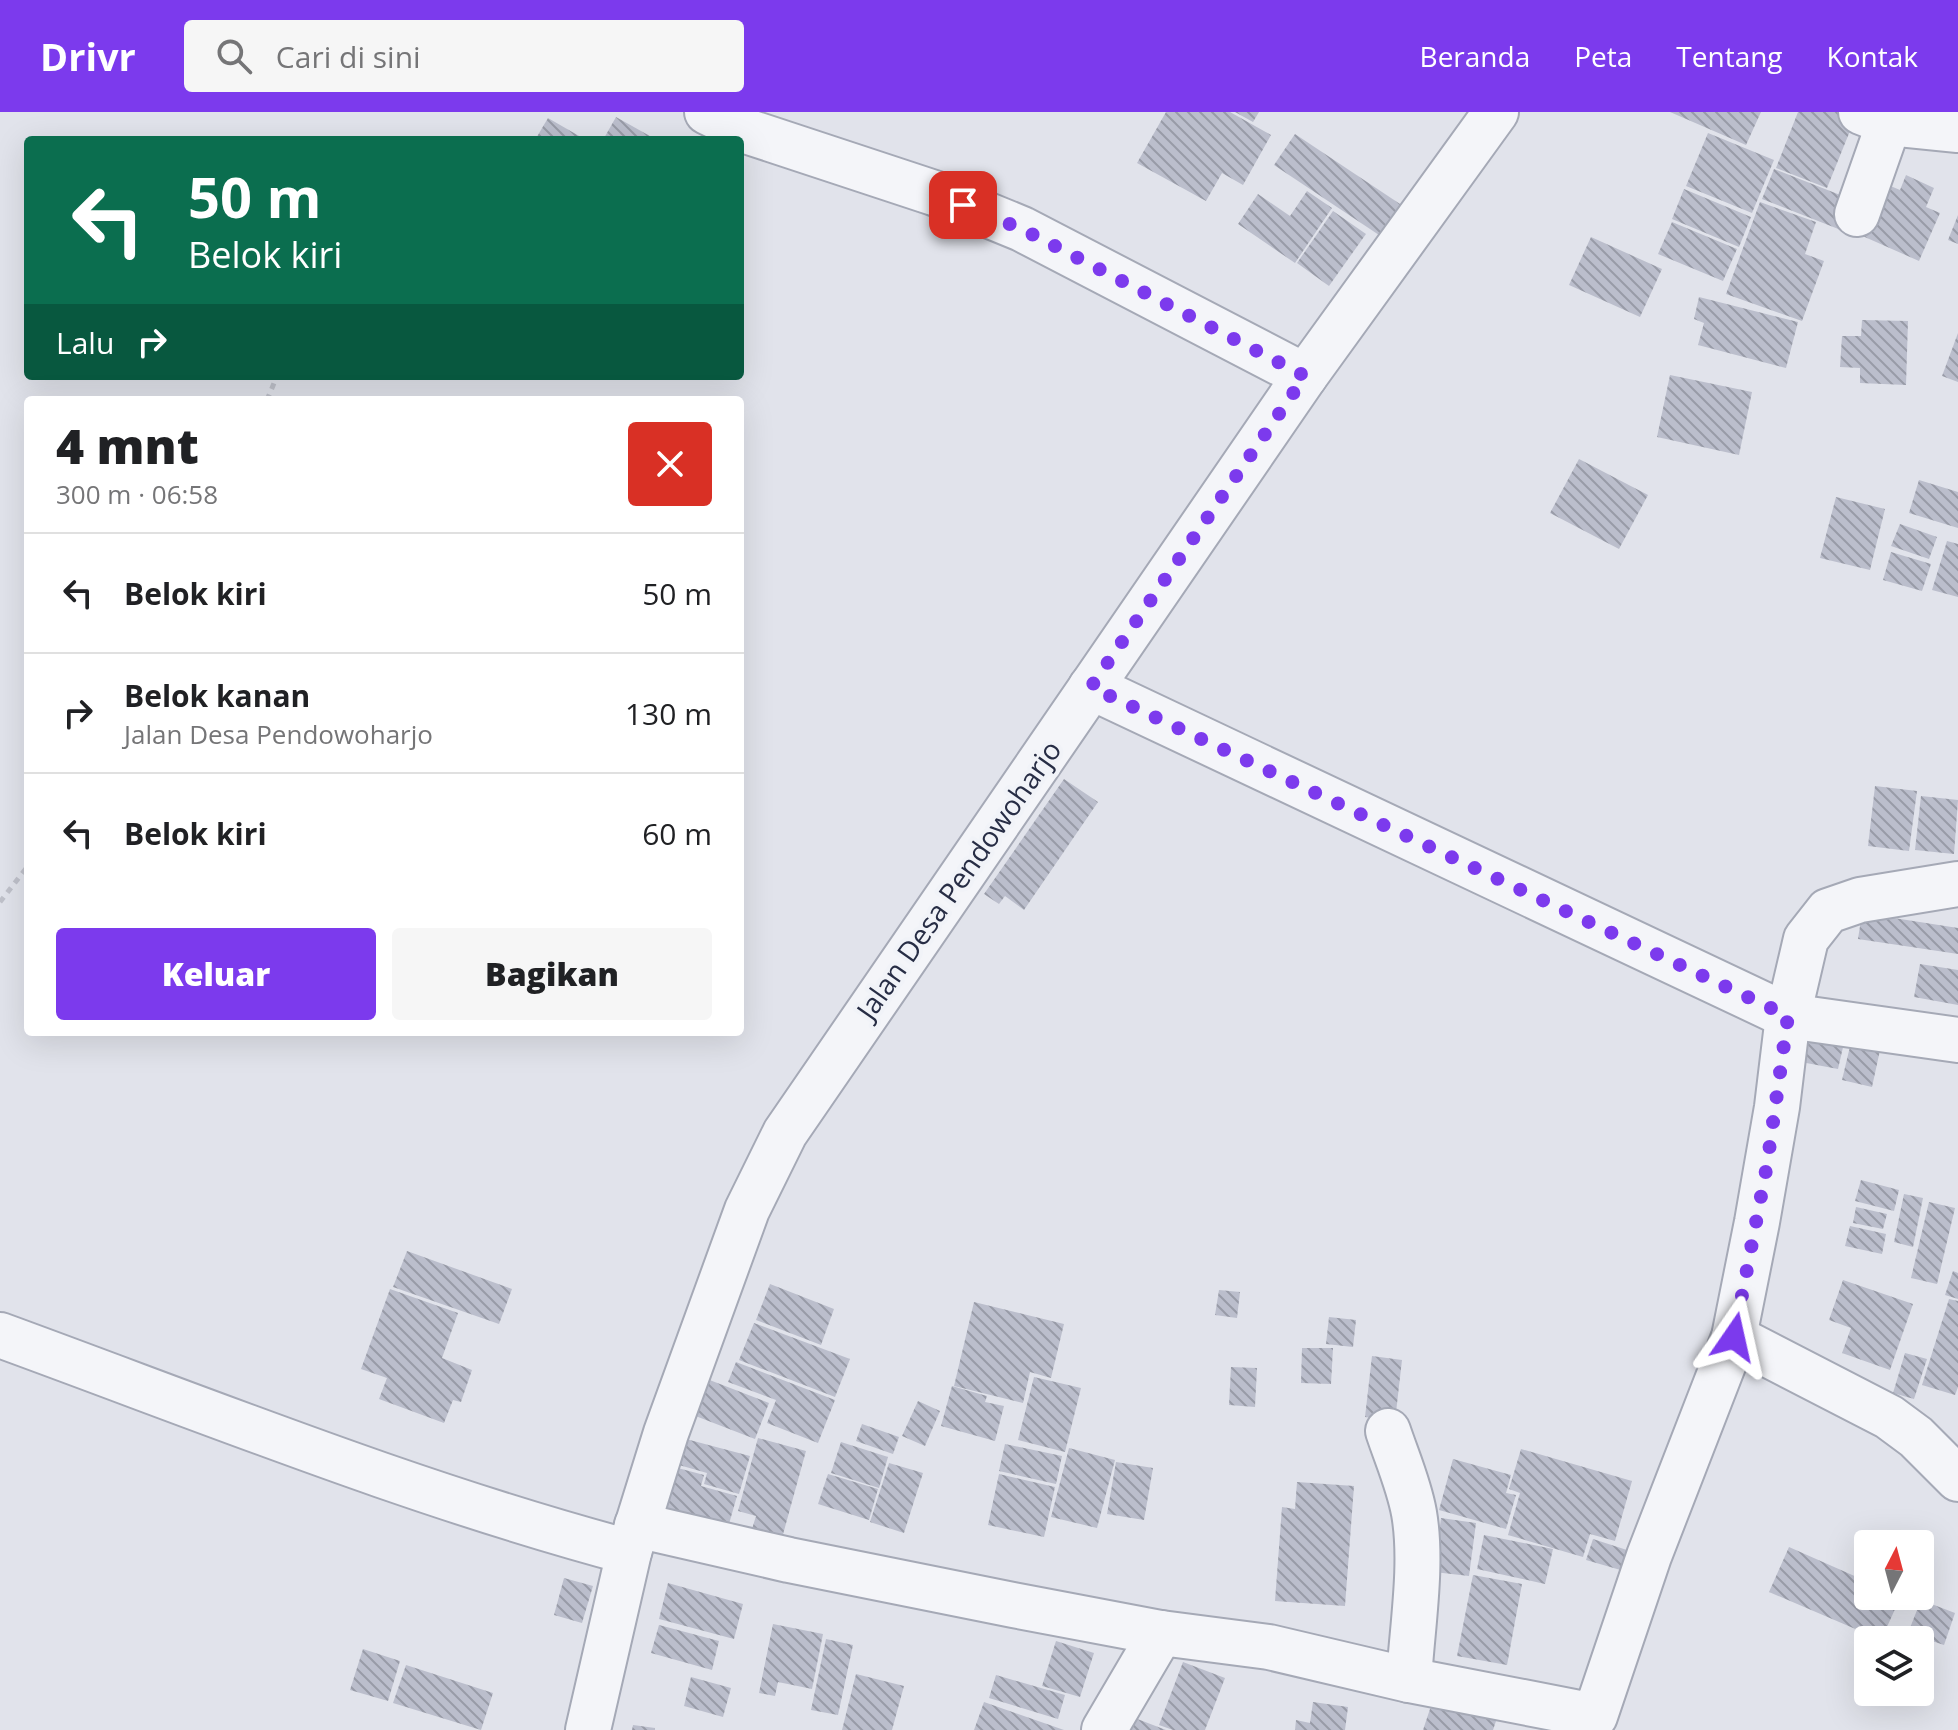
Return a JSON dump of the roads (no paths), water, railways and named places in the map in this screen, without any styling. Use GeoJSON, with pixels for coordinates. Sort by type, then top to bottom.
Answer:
{"type":"FeatureCollection","features":[{"type":"Feature","properties":{"kind":"street"},"geometry":{"type":"LineString","coordinates":[[707,112],[740,136]]}},
{"type":"Feature","properties":{"kind":"street","name":"Jalan Desa Pendowoharjo"},"geometry":{"type":"LineString","coordinates":[[588,1730],[633,1539],[666,1433],[747,1210],[785,1133],[1305,376],[1496,112]]}},
{"type":"Feature","properties":{"kind":"street"},"geometry":{"type":"LineString","coordinates":[[1857,214],[1875,118],[1957,128]]}},
{"type":"Feature","properties":{"kind":"street"},"geometry":{"type":"LineString","coordinates":[[744,138],[934,193],[1022,229],[1305,376]]}},
{"type":"Feature","properties":{"kind":"street"},"geometry":{"type":"LineString","coordinates":[[1091,687],[1788,1016],[1958,1040]]}},
{"type":"Feature","properties":{"kind":"street"},"geometry":{"type":"LineString","coordinates":[[0,1335],[336,1458],[550,1531],[789,1560],[1161,1633],[1269,1647],[1605,1723],[1653,1542],[1734,1337],[1767,1165],[1788,1016],[1806,939],[1828,911],[1860,900],[1958,884]]}},
{"type":"Feature","properties":{"kind":"street"},"geometry":{"type":"LineString","coordinates":[[1734,1337],[1889,1417],[1916,1437],[1958,1479]]}},
{"type":"Feature","properties":{"kind":"street"},"geometry":{"type":"LineString","coordinates":[[1388,1431],[1410,1493],[1415,1517],[1416,1572],[1409,1680]]}},
{"type":"Feature","properties":{"kind":"street"},"geometry":{"type":"LineString","coordinates":[[1104,1730],[1161,1633]]}}]}
